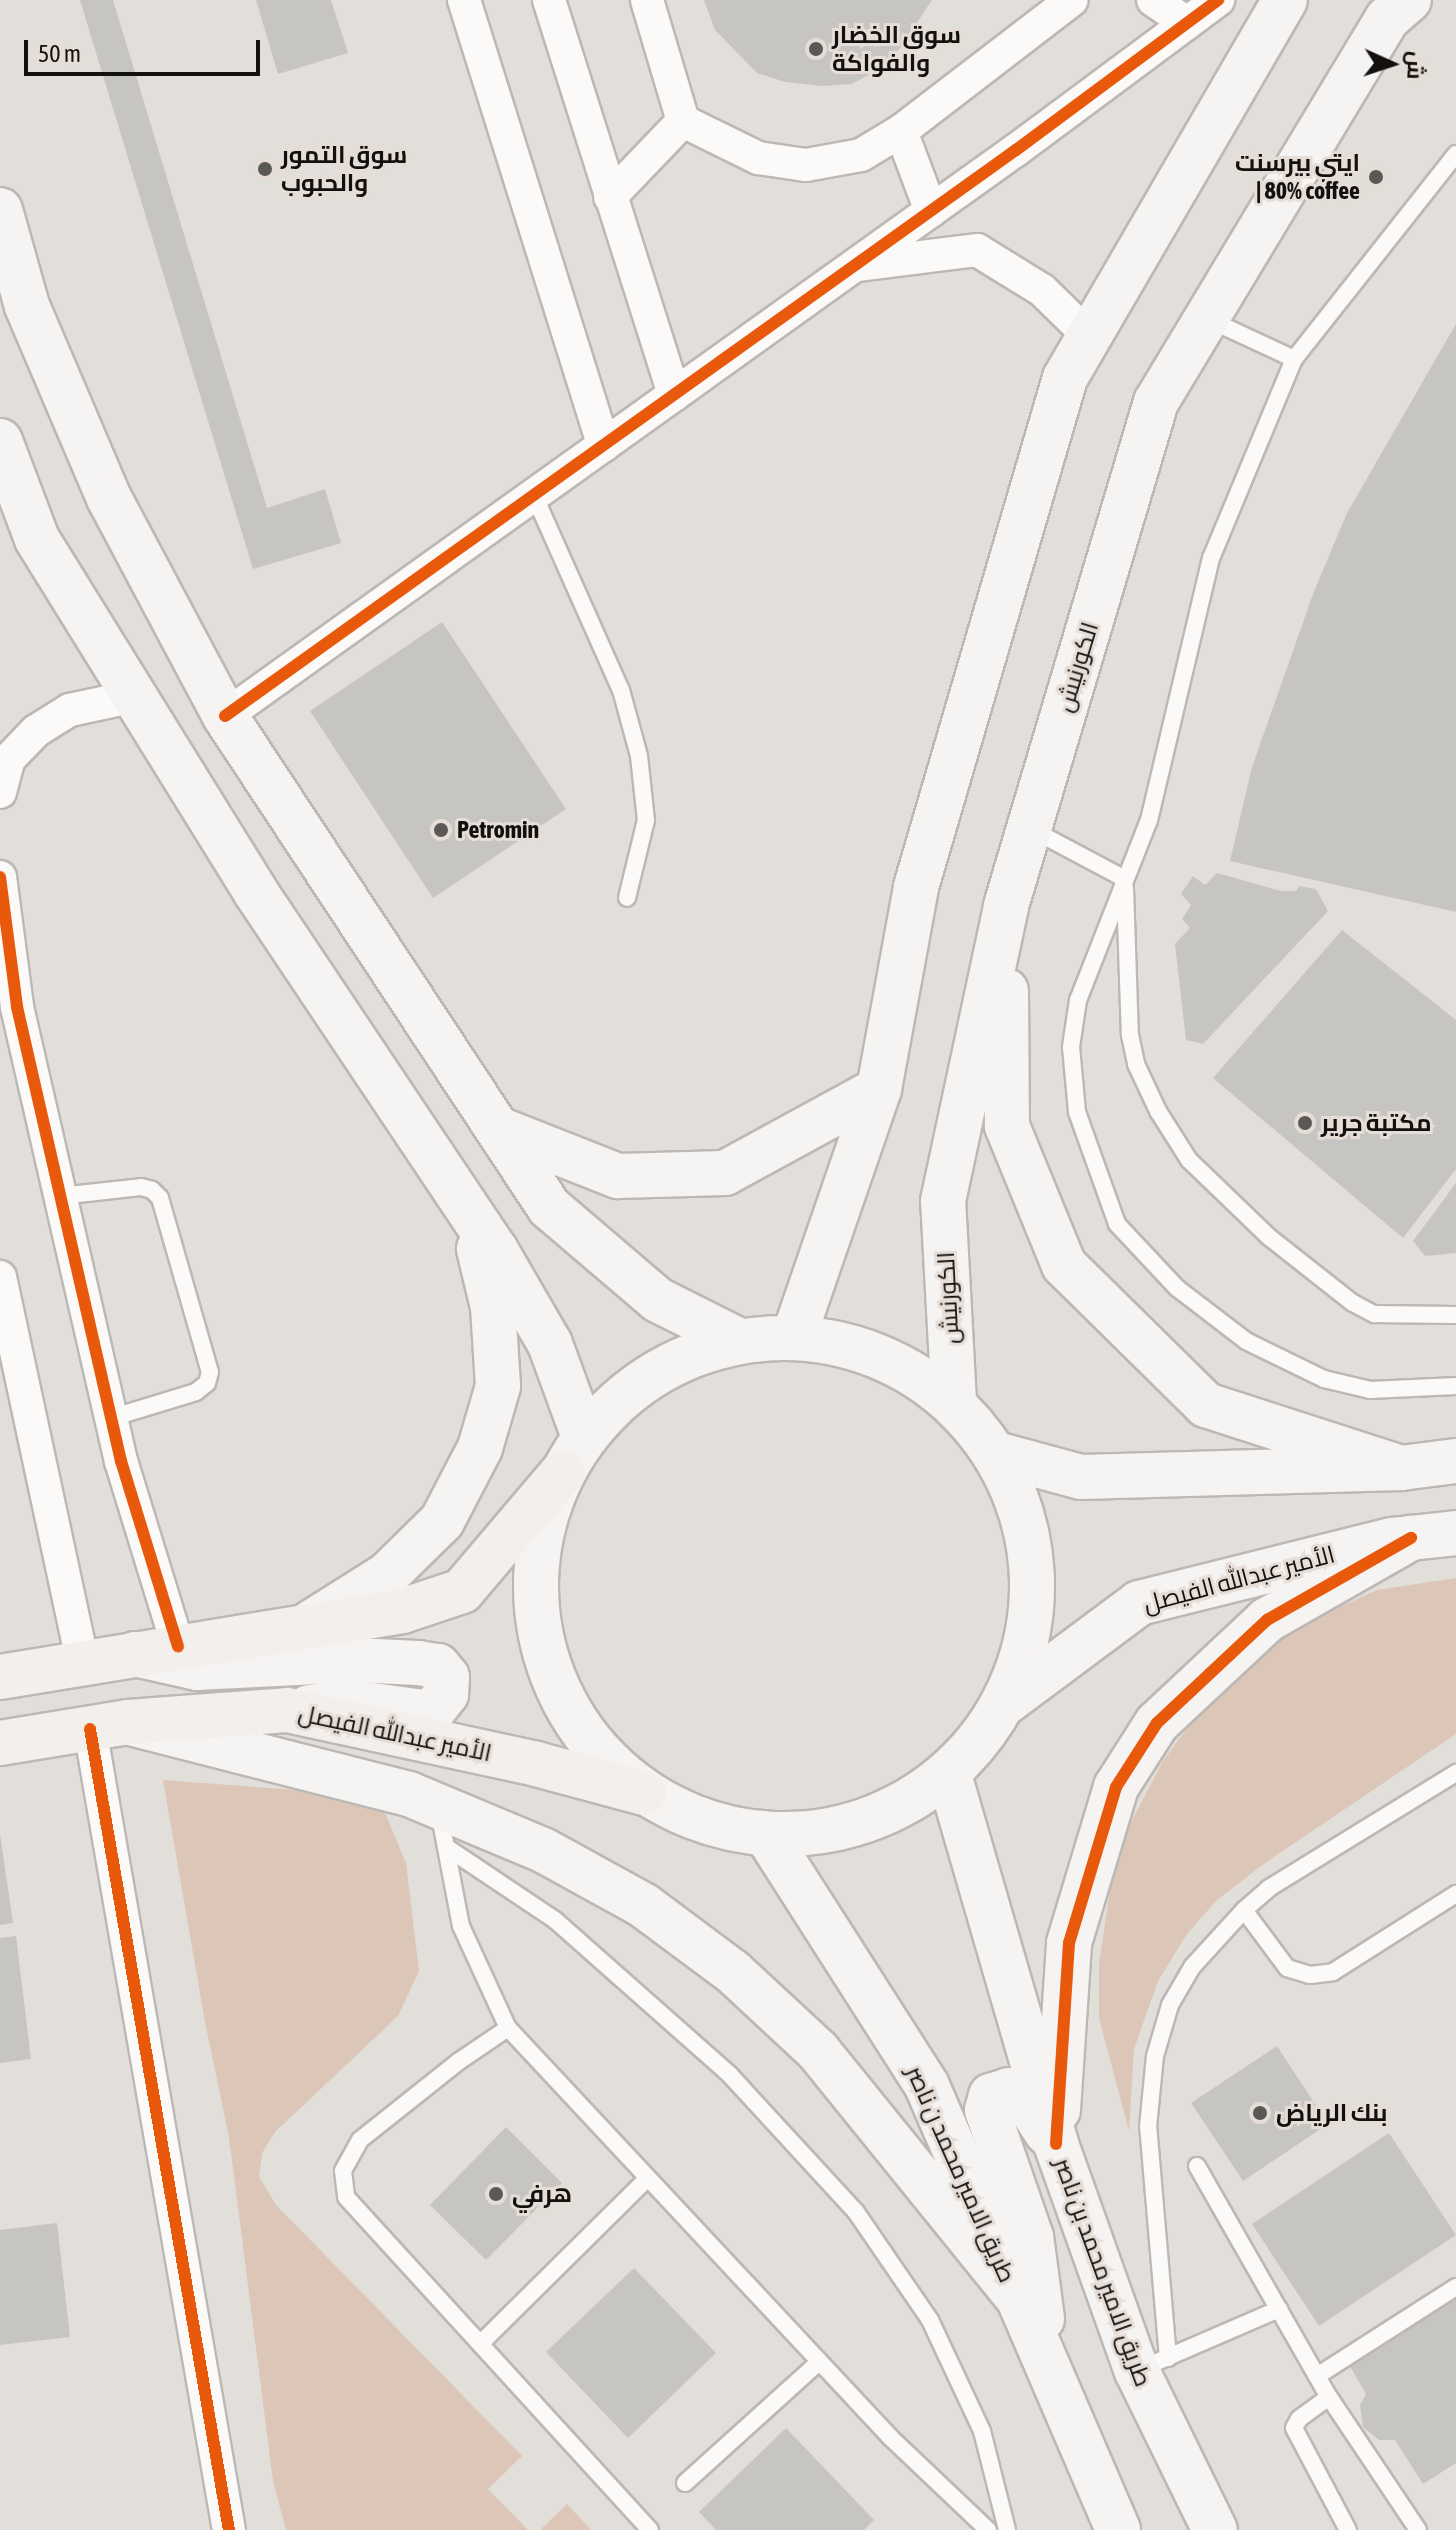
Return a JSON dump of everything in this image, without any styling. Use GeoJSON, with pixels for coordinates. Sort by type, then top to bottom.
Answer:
{"type":"FeatureCollection","features":[{"type":"Feature","properties":{"kind":"main road"},"geometry":{"type":"LineString","coordinates":[[794,1336],[879,1089],[916,887],[1065,378],[1285,0]]}},
{"type":"Feature","properties":{"kind":"main road","name":"الكورنيش"},"geometry":{"type":"LineString","coordinates":[[954,1402],[943,1201],[1006,906],[1156,402],[1387,19],[1409,0]]}},
{"type":"Feature","properties":{"kind":"main road"},"geometry":{"type":"LineString","coordinates":[[0,210],[27,306],[109,498],[225,716],[549,1207],[658,1300],[738,1340]]}},
{"type":"Feature","properties":{"kind":"main road"},"geometry":{"type":"LineString","coordinates":[[0,441],[37,539],[255,891],[470,1212],[550,1344],[573,1455],[540,1541],[536,1613],[554,1682],[591,1744],[644,1793],[703,1823],[768,1837],[834,1832],[895,1811],[949,1775],[980,1741],[1005,1703],[1031,1621],[1028,1534],[996,1454],[954,1402],[907,1368],[852,1345],[794,1336],[738,1340],[679,1359],[626,1392],[573,1455],[462,1591],[402,1611],[0,1677]]}},
{"type":"Feature","properties":{"kind":"main road"},"geometry":{"type":"LineString","coordinates":[[1006,906],[1007,1126],[1064,1265],[1206,1405],[1401,1468]]}},
{"type":"Feature","properties":{"kind":"main road"},"geometry":{"type":"LineString","coordinates":[[501,1130],[618,1176],[725,1173],[879,1089]]}},
{"type":"Feature","properties":{"kind":"main road"},"geometry":{"type":"LineString","coordinates":[[304,1627],[388,1574],[442,1521],[480,1448],[498,1386],[493,1307],[470,1212]]}},
{"type":"Feature","properties":{"kind":"main road"},"geometry":{"type":"LineString","coordinates":[[996,1454],[1081,1477],[1401,1468],[1456,1461]]}},
{"type":"Feature","properties":{"kind":"main road","name":"الأمير عبدالله الفيصل"},"geometry":{"type":"LineString","coordinates":[[1005,1703],[1139,1603],[1411,1538],[1456,1533]]}},
{"type":"Feature","properties":{"kind":"main road"},"geometry":{"type":"LineString","coordinates":[[1056,2144],[1069,1943],[1116,1787],[1157,1723],[1267,1620],[1411,1538]]}},
{"type":"Feature","properties":{"kind":"main road"},"geometry":{"type":"LineString","coordinates":[[134,1654],[197,1668],[355,1660],[418,1663],[438,1666],[447,1677],[446,1694],[431,1713],[350,1702],[287,1710]]}},
{"type":"Feature","properties":{"kind":"main road","name":"الأمير عبدالله الفيصل"},"geometry":{"type":"LineString","coordinates":[[0,1743],[109,1726],[287,1710],[536,1764],[644,1793]]}},
{"type":"Feature","properties":{"kind":"main road"},"geometry":{"type":"LineString","coordinates":[[109,1726],[409,1794],[442,1826],[543,1850],[643,1905],[733,1972],[818,2051],[1015,2294]]}},
{"type":"Feature","properties":{"kind":"main road","name":"طريق الامير محمد بن ناصر"},"geometry":{"type":"LineString","coordinates":[[949,1775],[1056,2144],[1152,2364],[1215,2530]]}},
{"type":"Feature","properties":{"kind":"main road","name":"طريق الامير محمد ن ناصر"},"geometry":{"type":"LineString","coordinates":[[768,1837],[927,2086],[1118,2530]]}},
{"type":"Feature","properties":{"kind":"main road"},"geometry":{"type":"LineString","coordinates":[[1041,2354],[1042,2307],[1031,2237],[987,2110],[991,2096],[1009,2090],[1023,2096],[1056,2144]]}},
{"type":"Feature","properties":{"kind":"street"},"geometry":{"type":"LineString","coordinates":[[464,0],[604,446]]}},
{"type":"Feature","properties":{"kind":"street"},"geometry":{"type":"LineString","coordinates":[[549,0],[674,395]]}},
{"type":"Feature","properties":{"kind":"street"},"geometry":{"type":"LineString","coordinates":[[647,0],[683,121],[758,158],[806,165],[861,155],[901,131],[1072,0]]}},
{"type":"Feature","properties":{"kind":"street"},"geometry":{"type":"LineString","coordinates":[[1153,0],[1187,23]]}},
{"type":"Feature","properties":{"kind":"street"},"geometry":{"type":"LineString","coordinates":[[225,716],[931,211],[1218,0]]}},
{"type":"Feature","properties":{"kind":"street"},"geometry":{"type":"LineString","coordinates":[[610,197],[683,121]]}},
{"type":"Feature","properties":{"kind":"street"},"geometry":{"type":"LineString","coordinates":[[901,131],[931,211]]}},
{"type":"Feature","properties":{"kind":"street"},"geometry":{"type":"LineString","coordinates":[[854,266],[977,250],[1042,290],[1090,337]]}},
{"type":"Feature","properties":{"kind":"street"},"geometry":{"type":"LineString","coordinates":[[0,792],[9,759],[36,731],[70,710],[135,696]]}},
{"type":"Feature","properties":{"kind":"street"},"geometry":{"type":"LineString","coordinates":[[0,877],[8,1009],[60,1196],[111,1418],[152,1570],[178,1646]]}},
{"type":"Feature","properties":{"kind":"street"},"geometry":{"type":"LineString","coordinates":[[0,1277],[83,1663]]}},
{"type":"Feature","properties":{"kind":"street"},"geometry":{"type":"LineString","coordinates":[[109,1726],[229,2530]]}},
{"type":"Feature","properties":{"kind":"lane"},"geometry":{"type":"LineString","coordinates":[[1456,154],[1294,359],[1211,558],[1149,820],[1078,1000],[1071,1047],[1077,1112],[1117,1224],[1177,1288],[1246,1341],[1324,1379],[1370,1390],[1456,1386]]}},
{"type":"Feature","properties":{"kind":"lane"},"geometry":{"type":"LineString","coordinates":[[1207,318],[1294,359]]}},
{"type":"Feature","properties":{"kind":"lane"},"geometry":{"type":"LineString","coordinates":[[534,495],[621,690],[639,756],[646,820],[627,898]]}},
{"type":"Feature","properties":{"kind":"lane"},"geometry":{"type":"LineString","coordinates":[[1029,829],[1125,879]]}},
{"type":"Feature","properties":{"kind":"lane"},"geometry":{"type":"LineString","coordinates":[[1125,879],[1130,1035],[1136,1064],[1158,1111],[1189,1160],[1269,1237],[1353,1303],[1374,1314],[1456,1315]]}},
{"type":"Feature","properties":{"kind":"lane"},"geometry":{"type":"LineString","coordinates":[[60,1196],[141,1187],[152,1190],[160,1198],[210,1372],[207,1383],[196,1392],[111,1418]]}},
{"type":"Feature","properties":{"kind":"lane"},"geometry":{"type":"LineString","coordinates":[[1279,2309],[1152,2364],[1148,2127],[1155,2056],[1170,2005],[1192,1967],[1244,1910],[1269,1888],[1456,1773]]}},
{"type":"Feature","properties":{"kind":"lane"},"geometry":{"type":"LineString","coordinates":[[442,1826],[461,1926],[508,2028],[646,2180],[819,2362],[954,2501],[988,2530]]}},
{"type":"Feature","properties":{"kind":"lane"},"geometry":{"type":"LineString","coordinates":[[442,1826],[555,1920],[707,2054],[856,2212],[937,2333],[982,2431],[1007,2530]]}},
{"type":"Feature","properties":{"kind":"lane"},"geometry":{"type":"LineString","coordinates":[[1244,1910],[1287,1968],[1310,1975],[1333,1972],[1456,1894]]}},
{"type":"Feature","properties":{"kind":"lane"},"geometry":{"type":"LineString","coordinates":[[508,2028],[458,2062],[360,2140],[343,2171],[346,2197],[650,2530]]}},
{"type":"Feature","properties":{"kind":"lane"},"geometry":{"type":"LineString","coordinates":[[1197,2166],[1329,2397],[1418,2530]]}},
{"type":"Feature","properties":{"kind":"lane"},"geometry":{"type":"LineString","coordinates":[[480,2344],[646,2180]]}},
{"type":"Feature","properties":{"kind":"lane"},"geometry":{"type":"LineString","coordinates":[[1317,2376],[1456,2287]]}},
{"type":"Feature","properties":{"kind":"lane"},"geometry":{"type":"LineString","coordinates":[[685,2483],[819,2362]]}},
{"type":"Feature","properties":{"kind":"lane"},"geometry":{"type":"LineString","coordinates":[[1329,2397],[1299,2419],[1294,2428],[1348,2530]]}},
{"type":"Feature","properties":{"kind":"shaded area"},"geometry":{"type":"Polygon","coordinates":[[[1456,1578],[1456,1734],[1265,1863],[1217,1900],[1187,1934],[1158,1981],[1134,2049],[1129,2131],[1099,2018],[1099,1964],[1111,1884],[1131,1822],[1163,1761],[1202,1708],[1247,1664],[1305,1623],[1377,1590],[1456,1578]]]}},
{"type":"Feature","properties":{"kind":"shaded area"},"geometry":{"type":"Polygon","coordinates":[[[163,1780],[374,1796],[386,1815],[406,1863],[419,1971],[398,2016],[275,2132],[262,2153],[259,2177],[276,2205],[522,2456],[488,2489],[528,2530],[286,2530],[273,2481],[229,2137],[205,2022],[163,1780]]]}},
{"type":"Feature","properties":{"kind":"shaded area"},"geometry":{"type":"Polygon","coordinates":[[[567,2504],[591,2530],[540,2530],[567,2504]]]}},
{"type":"Feature","properties":{"kind":"building"},"geometry":{"type":"Polygon","coordinates":[[[80,0],[113,0],[267,508],[325,489],[341,543],[253,569],[80,0]]]}},
{"type":"Feature","properties":{"kind":"building"},"geometry":{"type":"Polygon","coordinates":[[[256,0],[331,0],[348,53],[278,74],[256,0]]]}},
{"type":"Feature","properties":{"kind":"building","name":"سوق الخضار والفواكة"},"geometry":{"type":"Polygon","coordinates":[[[704,0],[932,0],[890,63],[852,84],[822,86],[785,82],[757,73],[715,30],[704,0]]]}},
{"type":"Feature","properties":{"kind":"building"},"geometry":{"type":"Polygon","coordinates":[[[1456,324],[1456,912],[1230,861],[1252,767],[1313,594],[1347,513],[1456,324]]]}},
{"type":"Feature","properties":{"kind":"building"},"geometry":{"type":"Polygon","coordinates":[[[442,622],[566,809],[433,898],[310,711],[442,622]]]}},
{"type":"Feature","properties":{"kind":"building"},"geometry":{"type":"Polygon","coordinates":[[[1217,873],[1281,891],[1296,891],[1299,886],[1316,889],[1328,911],[1203,1044],[1186,1040],[1175,944],[1190,928],[1182,919],[1191,905],[1181,894],[1193,876],[1205,885],[1217,873]]]}},
{"type":"Feature","properties":{"kind":"building"},"geometry":{"type":"Polygon","coordinates":[[[1342,930],[1456,1020],[1456,1169],[1403,1238],[1213,1078],[1342,930]]]}},
{"type":"Feature","properties":{"kind":"building"},"geometry":{"type":"Polygon","coordinates":[[[1456,1183],[1456,1253],[1425,1256],[1413,1241],[1456,1183]]]}},
{"type":"Feature","properties":{"kind":"building"},"geometry":{"type":"Polygon","coordinates":[[[0,1834],[13,1923],[0,1925],[0,1834]]]}},
{"type":"Feature","properties":{"kind":"building"},"geometry":{"type":"Polygon","coordinates":[[[16,1936],[31,2059],[0,2063],[0,1938],[16,1936]]]}},
{"type":"Feature","properties":{"kind":"building","name":"بنك الرياض"},"geometry":{"type":"Polygon","coordinates":[[[1277,2046],[1328,2124],[1243,2181],[1191,2103],[1277,2046]]]}},
{"type":"Feature","properties":{"kind":"building","name":"هرفي"},"geometry":{"type":"Polygon","coordinates":[[[506,2127],[562,2183],[486,2260],[430,2205],[506,2127]]]}},
{"type":"Feature","properties":{"kind":"building"},"geometry":{"type":"Polygon","coordinates":[[[1389,2133],[1456,2235],[1319,2326],[1252,2224],[1389,2133]]]}},
{"type":"Feature","properties":{"kind":"building"},"geometry":{"type":"Polygon","coordinates":[[[57,2223],[70,2337],[0,2345],[0,2230],[57,2223]]]}},
{"type":"Feature","properties":{"kind":"building"},"geometry":{"type":"Polygon","coordinates":[[[634,2268],[716,2353],[628,2438],[546,2352],[634,2268]]]}},
{"type":"Feature","properties":{"kind":"building"},"geometry":{"type":"Polygon","coordinates":[[[1456,2298],[1456,2463],[1423,2484],[1395,2440],[1379,2440],[1363,2427],[1360,2405],[1366,2394],[1348,2363],[1456,2298]]]}},
{"type":"Feature","properties":{"kind":"building"},"geometry":{"type":"Polygon","coordinates":[[[786,2428],[874,2520],[864,2530],[716,2530],[699,2512],[786,2428]]]}},
{"type":"Feature","properties":{"kind":"cycle path"},"geometry":{"type":"LineString","coordinates":[[225,716],[1016,150],[1218,0]]}},
{"type":"Feature","properties":{"kind":"cycle path"},"geometry":{"type":"LineString","coordinates":[[0,877],[17,1007],[121,1461],[178,1646]]}},
{"type":"Feature","properties":{"kind":"cycle path"},"geometry":{"type":"LineString","coordinates":[[1056,2144],[1069,1943],[1116,1787],[1157,1723],[1267,1620],[1411,1538]]}},
{"type":"Feature","properties":{"kind":"cycle path"},"geometry":{"type":"LineString","coordinates":[[90,1729],[229,2530]]}},
{"type":"Feature","properties":{"kind":"place","name":"سوق الخضار والفواكة"},"geometry":{"type":"Point","coordinates":[816,49]}},
{"type":"Feature","properties":{"kind":"place","name":"سوق التمور والحبوب"},"geometry":{"type":"Point","coordinates":[265,169]}},
{"type":"Feature","properties":{"kind":"place","name":"ايتي بيرسنت | 80% coffee"},"geometry":{"type":"Point","coordinates":[1376,177]}},
{"type":"Feature","properties":{"kind":"place","name":"Petromin"},"geometry":{"type":"Point","coordinates":[441,830]}},
{"type":"Feature","properties":{"kind":"place","name":"مكتبة جرير"},"geometry":{"type":"Point","coordinates":[1305,1123]}},
{"type":"Feature","properties":{"kind":"place","name":"بنك الرياض"},"geometry":{"type":"Point","coordinates":[1260,2113]}},
{"type":"Feature","properties":{"kind":"place","name":"هرفي"},"geometry":{"type":"Point","coordinates":[496,2194]}}]}
